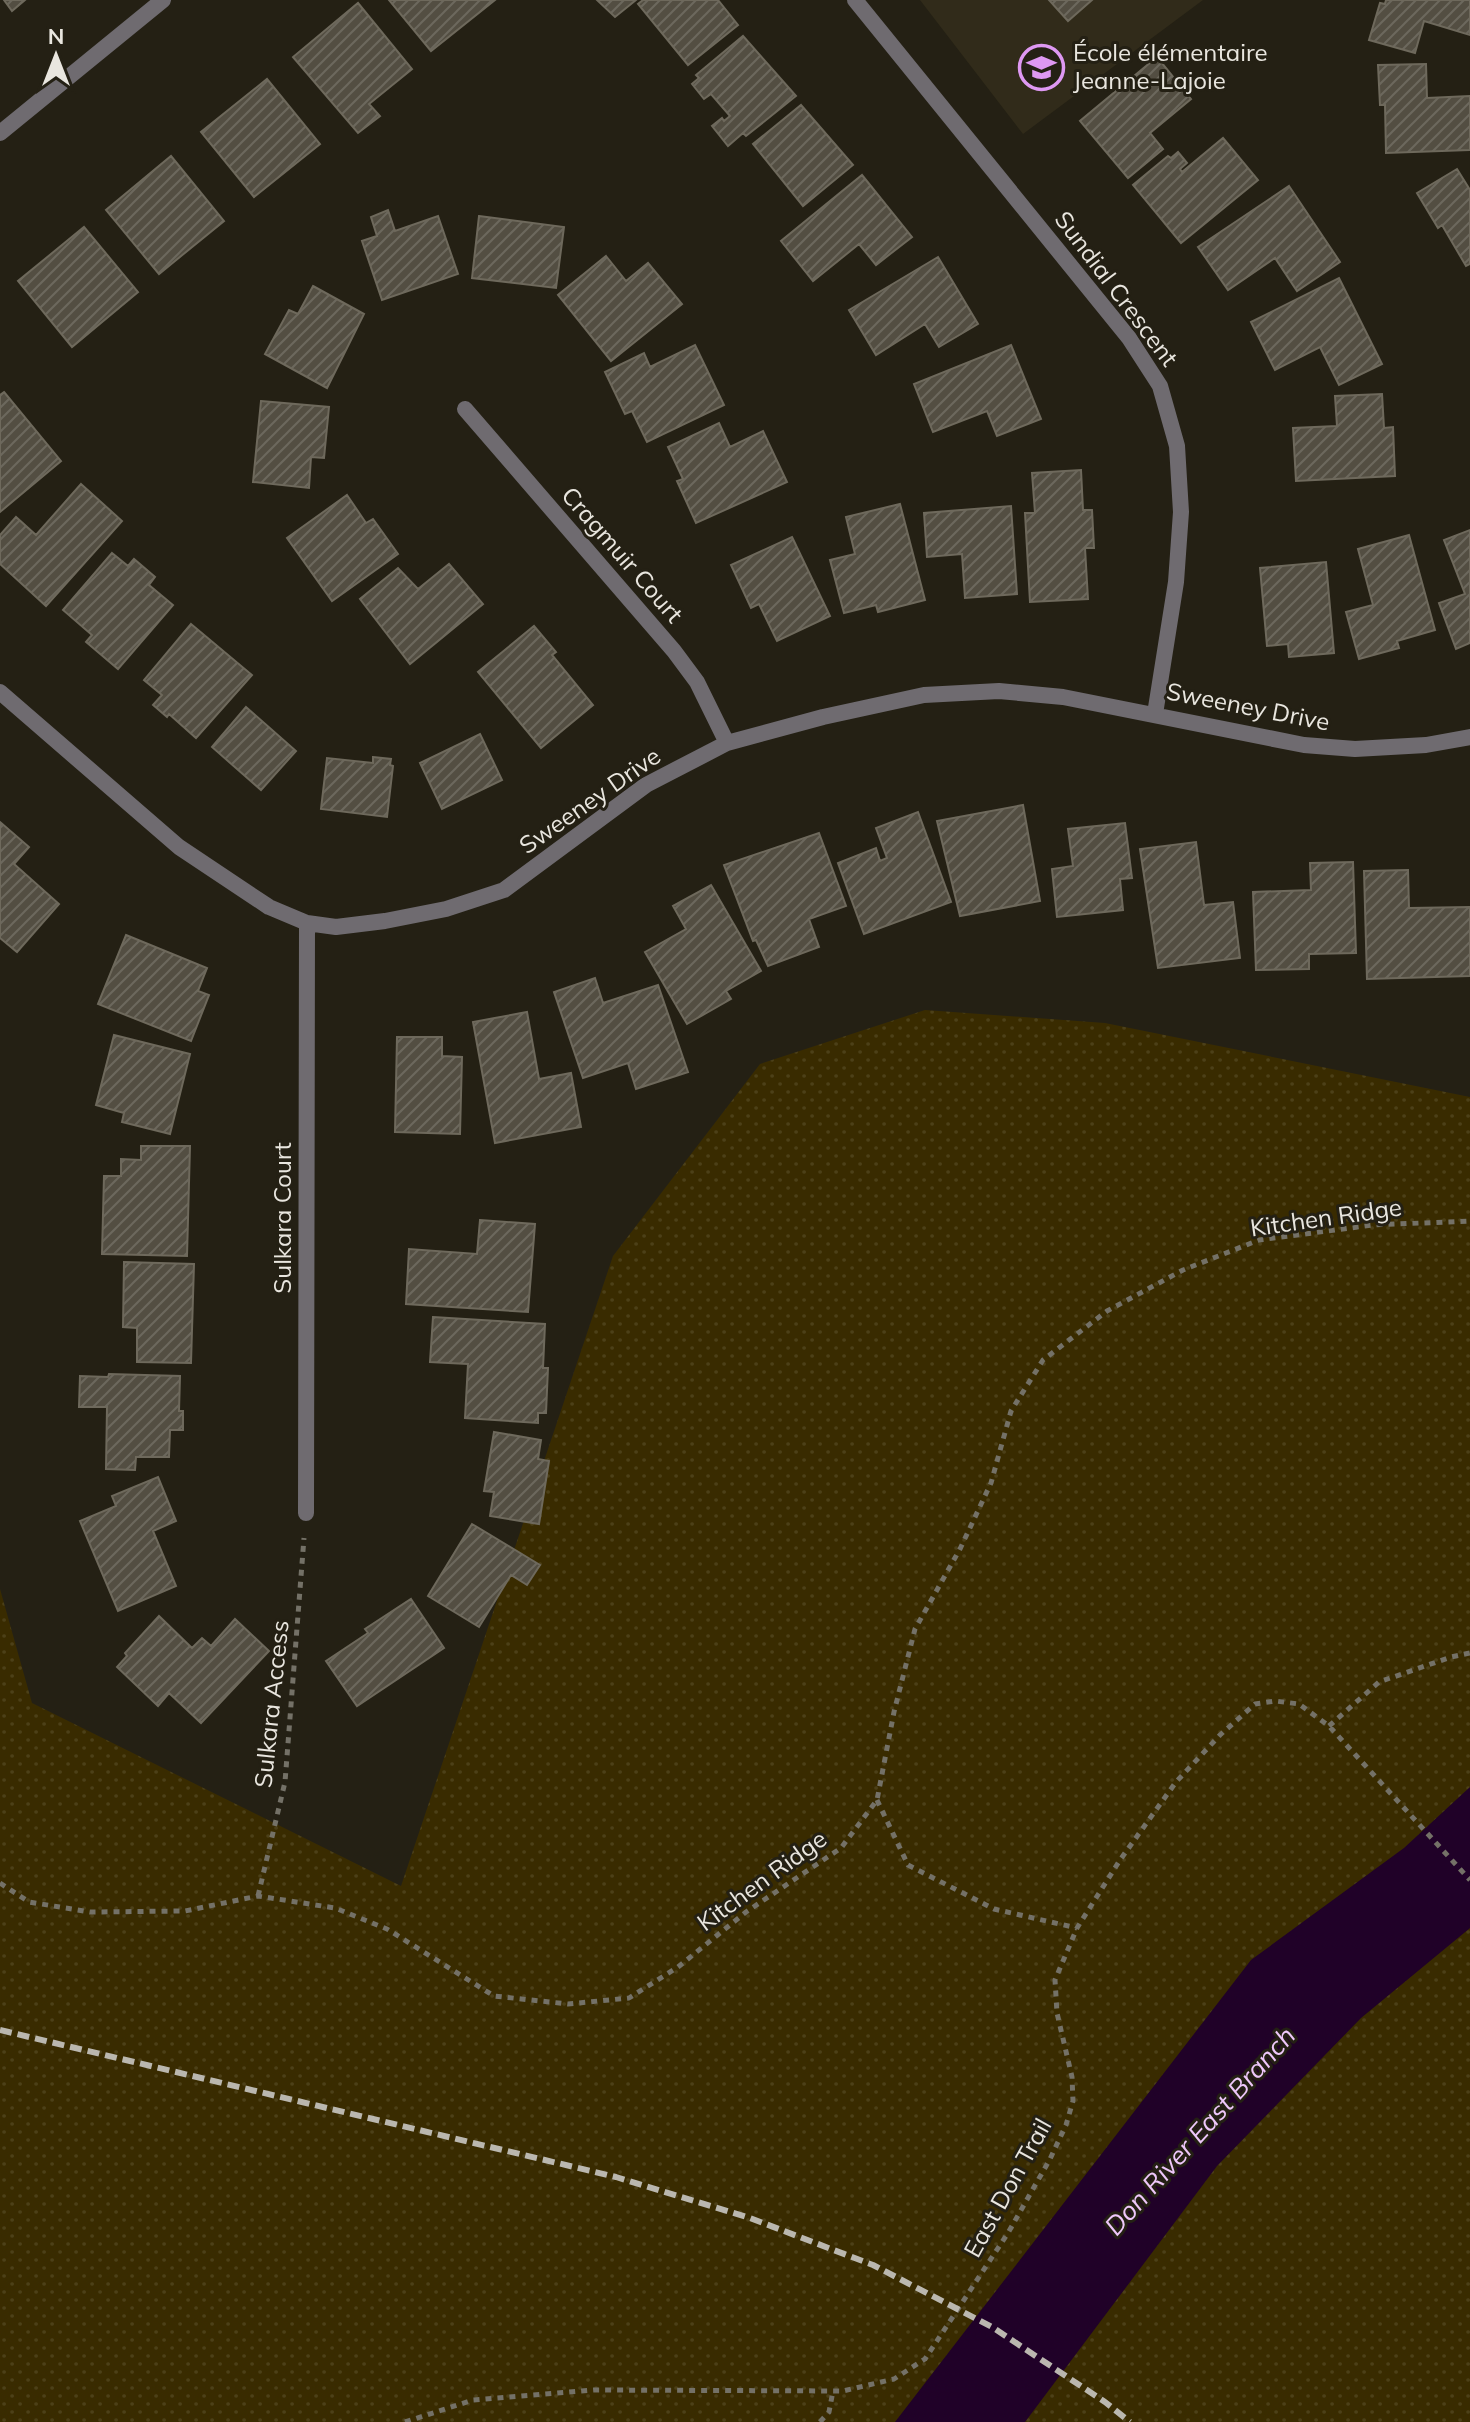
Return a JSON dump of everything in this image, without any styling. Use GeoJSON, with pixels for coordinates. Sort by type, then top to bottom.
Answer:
{"type":"FeatureCollection","features":[{"type":"Feature","properties":{"kind":"street"},"geometry":{"type":"LineString","coordinates":[[0,133],[163,0]]}},
{"type":"Feature","properties":{"kind":"street","name":"Sundial Crescent"},"geometry":{"type":"LineString","coordinates":[[855,0],[1129,338],[1160,386],[1177,446],[1181,512],[1176,582],[1155,714]]}},
{"type":"Feature","properties":{"kind":"street","name":"Cragmuir Court"},"geometry":{"type":"LineString","coordinates":[[465,409],[674,651],[697,682],[727,743]]}},
{"type":"Feature","properties":{"kind":"street","name":"Sweeney Drive"},"geometry":{"type":"LineString","coordinates":[[0,692],[179,847],[269,907],[307,923],[336,927],[446,909],[504,890],[646,785],[727,743],[823,717],[924,695],[999,691],[1063,697],[1304,745],[1355,749],[1426,745],[1470,737]]}},
{"type":"Feature","properties":{"kind":"street","name":"Sulkara Court"},"geometry":{"type":"LineString","coordinates":[[306,1513],[307,923]]}},
{"type":"Feature","properties":{"kind":"path","name":"Kitchen Ridge"},"geometry":{"type":"LineString","coordinates":[[0,1883],[29,1902],[90,1912],[185,1911],[258,1896],[335,1908],[387,1929],[494,1996],[568,2004],[629,1998],[678,1967],[746,1912],[841,1848],[877,1800],[894,1712],[915,1629],[960,1549],[991,1483],[1011,1411],[1043,1360],[1107,1311],[1183,1270],[1259,1240],[1373,1225],[1470,1221]]}},
{"type":"Feature","properties":{"kind":"path","name":"Sulkara Access"},"geometry":{"type":"LineString","coordinates":[[258,1896],[285,1782],[306,1513]]}},
{"type":"Feature","properties":{"kind":"path"},"geometry":{"type":"LineString","coordinates":[[1329,1726],[1379,1682],[1470,1653]]}},
{"type":"Feature","properties":{"kind":"path","name":"East Don Trail"},"geometry":{"type":"LineString","coordinates":[[405,2422],[473,2400],[594,2390],[843,2391],[894,2379],[925,2359],[1008,2233],[1066,2125],[1073,2101],[1072,2077],[1057,2013],[1055,1980],[1077,1928],[1120,1860],[1176,1782],[1220,1735],[1255,1704],[1275,1701],[1299,1704],[1329,1726],[1470,1880]]}},
{"type":"Feature","properties":{"kind":"path"},"geometry":{"type":"LineString","coordinates":[[877,1800],[908,1865],[994,1909],[1077,1928]]}},
{"type":"Feature","properties":{"kind":"path"},"geometry":{"type":"LineString","coordinates":[[820,2422],[829,2412],[833,2391]]}},
{"type":"Feature","properties":{"kind":"shaded area","name":"École élémentaire Jeanne-Lajoie"},"geometry":{"type":"Polygon","coordinates":[[[920,0],[1203,0],[1023,134],[920,0]]]}},
{"type":"Feature","properties":{"kind":"shaded area"},"geometry":{"type":"Polygon","coordinates":[[[925,1010],[1105,1023],[1470,1097],[1470,2422],[0,2422],[0,1589],[32,1703],[401,1886],[613,1256],[760,1064],[925,1010]]]}},
{"type":"Feature","properties":{"kind":"water","name":"Don River East Branch"},"geometry":{"type":"Polygon","coordinates":[[[1470,1787],[1470,1928],[1361,2018],[1217,2166],[1025,2422],[895,2422],[1251,1960],[1404,1848],[1470,1787]]]}},
{"type":"Feature","properties":{"kind":"building"},"geometry":{"type":"Polygon","coordinates":[[[4,0],[25,0],[12,11],[4,0]]]}},
{"type":"Feature","properties":{"kind":"building"},"geometry":{"type":"Polygon","coordinates":[[[389,0],[495,0],[431,51],[389,0]]]}},
{"type":"Feature","properties":{"kind":"building"},"geometry":{"type":"Polygon","coordinates":[[[597,0],[636,0],[615,17],[597,0]]]}},
{"type":"Feature","properties":{"kind":"building"},"geometry":{"type":"Polygon","coordinates":[[[643,0],[718,0],[738,25],[688,65],[638,4],[643,0]]]}},
{"type":"Feature","properties":{"kind":"building"},"geometry":{"type":"Polygon","coordinates":[[[1049,0],[1092,0],[1068,21],[1049,0]]]}},
{"type":"Feature","properties":{"kind":"building"},"geometry":{"type":"Polygon","coordinates":[[[1386,0],[1470,0],[1470,35],[1424,21],[1415,53],[1369,40],[1380,3],[1385,4],[1386,0]]]}},
{"type":"Feature","properties":{"kind":"building"},"geometry":{"type":"Polygon","coordinates":[[[358,3],[412,69],[369,104],[380,116],[358,133],[293,57],[358,3]]]}},
{"type":"Feature","properties":{"kind":"building"},"geometry":{"type":"Polygon","coordinates":[[[743,36],[796,96],[746,136],[743,133],[728,146],[712,126],[730,116],[711,94],[704,99],[692,84],[699,78],[696,75],[743,36]]]}},
{"type":"Feature","properties":{"kind":"building"},"geometry":{"type":"Polygon","coordinates":[[[1157,57],[1191,99],[1150,133],[1163,149],[1128,178],[1080,121],[1157,57]]]}},
{"type":"Feature","properties":{"kind":"building"},"geometry":{"type":"Polygon","coordinates":[[[1426,64],[1427,98],[1470,96],[1470,150],[1386,153],[1385,105],[1380,105],[1378,65],[1426,64]]]}},
{"type":"Feature","properties":{"kind":"building"},"geometry":{"type":"Polygon","coordinates":[[[267,79],[320,144],[254,197],[201,132],[267,79]]]}},
{"type":"Feature","properties":{"kind":"building"},"geometry":{"type":"Polygon","coordinates":[[[801,105],[853,165],[803,206],[753,144],[801,105]]]}},
{"type":"Feature","properties":{"kind":"building"},"geometry":{"type":"Polygon","coordinates":[[[1223,138],[1258,180],[1181,243],[1133,185],[1168,156],[1171,158],[1178,152],[1187,163],[1180,169],[1182,172],[1223,138]]]}},
{"type":"Feature","properties":{"kind":"building"},"geometry":{"type":"Polygon","coordinates":[[[171,156],[224,221],[159,274],[106,210],[171,156]]]}},
{"type":"Feature","properties":{"kind":"building"},"geometry":{"type":"Polygon","coordinates":[[[1457,169],[1470,190],[1470,264],[1466,266],[1442,225],[1438,228],[1417,193],[1457,169]]]}},
{"type":"Feature","properties":{"kind":"building"},"geometry":{"type":"Polygon","coordinates":[[[862,175],[912,237],[876,265],[859,244],[813,281],[781,241],[862,175]]]}},
{"type":"Feature","properties":{"kind":"building"},"geometry":{"type":"Polygon","coordinates":[[[1289,186],[1340,262],[1297,291],[1275,258],[1228,290],[1198,247],[1289,186]]]}},
{"type":"Feature","properties":{"kind":"building"},"geometry":{"type":"Polygon","coordinates":[[[388,210],[395,231],[438,216],[458,274],[382,300],[362,241],[377,236],[371,217],[388,210]]]}},
{"type":"Feature","properties":{"kind":"building"},"geometry":{"type":"Polygon","coordinates":[[[479,216],[564,227],[556,288],[472,278],[479,216]]]}},
{"type":"Feature","properties":{"kind":"building"},"geometry":{"type":"Polygon","coordinates":[[[84,227],[138,292],[72,347],[18,281],[84,227]]]}},
{"type":"Feature","properties":{"kind":"building"},"geometry":{"type":"Polygon","coordinates":[[[606,256],[626,281],[648,263],[682,304],[611,361],[558,295],[606,256]]]}},
{"type":"Feature","properties":{"kind":"building"},"geometry":{"type":"Polygon","coordinates":[[[938,257],[978,324],[939,347],[925,324],[876,355],[849,310],[938,257]]]}},
{"type":"Feature","properties":{"kind":"building"},"geometry":{"type":"Polygon","coordinates":[[[1339,278],[1382,364],[1339,385],[1320,347],[1275,370],[1251,322],[1339,278]]]}},
{"type":"Feature","properties":{"kind":"building"},"geometry":{"type":"Polygon","coordinates":[[[313,286],[364,314],[327,388],[265,354],[289,310],[298,314],[313,286]]]}},
{"type":"Feature","properties":{"kind":"building"},"geometry":{"type":"Polygon","coordinates":[[[695,345],[724,405],[647,442],[632,411],[625,414],[605,372],[644,353],[650,367],[695,345]]]}},
{"type":"Feature","properties":{"kind":"building"},"geometry":{"type":"Polygon","coordinates":[[[1011,345],[1041,419],[997,436],[987,411],[933,432],[914,384],[1011,345]]]}},
{"type":"Feature","properties":{"kind":"building"},"geometry":{"type":"Polygon","coordinates":[[[4,392],[61,461],[0,512],[0,395],[4,392]]]}},
{"type":"Feature","properties":{"kind":"building"},"geometry":{"type":"Polygon","coordinates":[[[1382,394],[1384,428],[1393,427],[1395,476],[1296,481],[1293,428],[1337,426],[1335,396],[1382,394]]]}},
{"type":"Feature","properties":{"kind":"building"},"geometry":{"type":"Polygon","coordinates":[[[261,401],[329,407],[324,458],[311,457],[309,488],[253,482],[261,401]]]}},
{"type":"Feature","properties":{"kind":"building"},"geometry":{"type":"Polygon","coordinates":[[[719,423],[730,447],[763,431],[787,482],[696,523],[677,481],[683,479],[668,447],[719,423]]]}},
{"type":"Feature","properties":{"kind":"building"},"geometry":{"type":"Polygon","coordinates":[[[1081,470],[1083,510],[1092,510],[1094,548],[1085,548],[1088,599],[1030,602],[1025,513],[1035,513],[1032,473],[1081,470]]]}},
{"type":"Feature","properties":{"kind":"building"},"geometry":{"type":"Polygon","coordinates":[[[81,484],[122,521],[46,606],[0,564],[0,535],[16,517],[36,535],[81,484]]]}},
{"type":"Feature","properties":{"kind":"building"},"geometry":{"type":"Polygon","coordinates":[[[347,495],[366,523],[373,519],[398,554],[332,601],[287,538],[347,495]]]}},
{"type":"Feature","properties":{"kind":"building"},"geometry":{"type":"Polygon","coordinates":[[[900,504],[925,600],[878,612],[876,605],[844,613],[830,560],[855,554],[846,517],[900,504]]]}},
{"type":"Feature","properties":{"kind":"building"},"geometry":{"type":"Polygon","coordinates":[[[1011,506],[1017,594],[965,598],[962,554],[927,557],[924,513],[1011,506]]]}},
{"type":"Feature","properties":{"kind":"building"},"geometry":{"type":"Polygon","coordinates":[[[1470,530],[1470,643],[1456,649],[1439,603],[1465,594],[1444,540],[1470,530]]]}},
{"type":"Feature","properties":{"kind":"building"},"geometry":{"type":"Polygon","coordinates":[[[1409,535],[1435,630],[1397,641],[1399,648],[1359,659],[1346,612],[1373,605],[1358,549],[1409,535]]]}},
{"type":"Feature","properties":{"kind":"building"},"geometry":{"type":"Polygon","coordinates":[[[792,537],[830,616],[777,641],[759,604],[751,608],[731,565],[792,537]]]}},
{"type":"Feature","properties":{"kind":"building"},"geometry":{"type":"Polygon","coordinates":[[[112,553],[128,566],[134,559],[155,577],[149,585],[173,605],[118,669],[86,642],[92,635],[63,610],[112,553]]]}},
{"type":"Feature","properties":{"kind":"building"},"geometry":{"type":"Polygon","coordinates":[[[1326,562],[1334,653],[1289,657],[1288,644],[1267,646],[1260,568],[1326,562]]]}},
{"type":"Feature","properties":{"kind":"building"},"geometry":{"type":"Polygon","coordinates":[[[449,564],[483,604],[410,664],[360,599],[398,568],[418,589],[449,564]]]}},
{"type":"Feature","properties":{"kind":"building"},"geometry":{"type":"Polygon","coordinates":[[[191,624],[252,675],[196,738],[169,714],[167,717],[153,705],[162,695],[144,680],[191,624]]]}},
{"type":"Feature","properties":{"kind":"building"},"geometry":{"type":"Polygon","coordinates":[[[534,626],[556,652],[552,655],[593,705],[541,748],[478,672],[534,626]]]}},
{"type":"Feature","properties":{"kind":"building"},"geometry":{"type":"Polygon","coordinates":[[[246,707],[296,751],[261,790],[212,747],[246,707]]]}},
{"type":"Feature","properties":{"kind":"building"},"geometry":{"type":"Polygon","coordinates":[[[480,734],[502,780],[442,809],[420,763],[480,734]]]}},
{"type":"Feature","properties":{"kind":"building"},"geometry":{"type":"Polygon","coordinates":[[[373,757],[391,759],[390,765],[393,766],[387,817],[321,809],[327,758],[373,763],[373,757]]]}},
{"type":"Feature","properties":{"kind":"building"},"geometry":{"type":"Polygon","coordinates":[[[1023,805],[1040,901],[960,916],[937,821],[1023,805]]]}},
{"type":"Feature","properties":{"kind":"building"},"geometry":{"type":"Polygon","coordinates":[[[918,812],[951,902],[864,934],[838,863],[876,848],[880,861],[887,858],[876,828],[918,812]]]}},
{"type":"Feature","properties":{"kind":"building"},"geometry":{"type":"Polygon","coordinates":[[[0,822],[29,847],[14,864],[59,904],[17,952],[0,938],[0,822]]]}},
{"type":"Feature","properties":{"kind":"building"},"geometry":{"type":"Polygon","coordinates":[[[1125,823],[1132,878],[1120,879],[1123,910],[1057,917],[1052,869],[1073,866],[1068,829],[1125,823]]]}},
{"type":"Feature","properties":{"kind":"building"},"geometry":{"type":"Polygon","coordinates":[[[819,833],[846,906],[809,919],[819,947],[768,966],[756,940],[753,941],[724,865],[819,833]]]}},
{"type":"Feature","properties":{"kind":"building"},"geometry":{"type":"Polygon","coordinates":[[[1196,842],[1204,905],[1233,902],[1240,958],[1158,968],[1140,849],[1196,842]]]}},
{"type":"Feature","properties":{"kind":"building"},"geometry":{"type":"Polygon","coordinates":[[[1353,862],[1356,953],[1309,954],[1309,969],[1256,970],[1253,892],[1311,890],[1310,863],[1353,862]]]}},
{"type":"Feature","properties":{"kind":"building"},"geometry":{"type":"Polygon","coordinates":[[[1408,870],[1409,908],[1470,907],[1470,976],[1367,979],[1364,871],[1408,870]]]}},
{"type":"Feature","properties":{"kind":"building"},"geometry":{"type":"Polygon","coordinates":[[[711,885],[761,971],[726,991],[731,999],[687,1024],[645,952],[686,929],[673,906],[711,885]]]}},
{"type":"Feature","properties":{"kind":"building"},"geometry":{"type":"Polygon","coordinates":[[[126,935],[207,968],[198,991],[209,995],[191,1041],[98,1004],[126,935]]]}},
{"type":"Feature","properties":{"kind":"building"},"geometry":{"type":"Polygon","coordinates":[[[595,978],[603,1003],[658,985],[688,1072],[636,1089],[628,1063],[583,1078],[554,992],[595,978]]]}},
{"type":"Feature","properties":{"kind":"building"},"geometry":{"type":"Polygon","coordinates":[[[527,1012],[539,1079],[571,1073],[581,1127],[495,1143],[473,1022],[527,1012]]]}},
{"type":"Feature","properties":{"kind":"building"},"geometry":{"type":"Polygon","coordinates":[[[114,1035],[190,1054],[170,1134],[122,1122],[124,1113],[96,1105],[114,1035]]]}},
{"type":"Feature","properties":{"kind":"building"},"geometry":{"type":"Polygon","coordinates":[[[397,1037],[442,1037],[442,1056],[462,1057],[460,1134],[395,1132],[397,1037]]]}},
{"type":"Feature","properties":{"kind":"building"},"geometry":{"type":"Polygon","coordinates":[[[141,1146],[190,1146],[187,1256],[102,1254],[104,1176],[121,1176],[121,1159],[141,1160],[141,1146]]]}},
{"type":"Feature","properties":{"kind":"building"},"geometry":{"type":"Polygon","coordinates":[[[480,1220],[535,1224],[528,1312],[406,1304],[409,1249],[477,1254],[480,1220]]]}},
{"type":"Feature","properties":{"kind":"building"},"geometry":{"type":"Polygon","coordinates":[[[124,1262],[194,1264],[191,1363],[137,1362],[137,1328],[123,1327],[124,1262]]]}},
{"type":"Feature","properties":{"kind":"building"},"geometry":{"type":"Polygon","coordinates":[[[433,1317],[545,1324],[543,1368],[548,1368],[546,1413],[538,1413],[538,1423],[465,1418],[468,1364],[430,1362],[433,1317]]]}},
{"type":"Feature","properties":{"kind":"building"},"geometry":{"type":"Polygon","coordinates":[[[109,1374],[180,1376],[179,1411],[183,1411],[183,1430],[170,1430],[169,1457],[136,1457],[135,1470],[106,1469],[107,1407],[79,1407],[80,1376],[108,1377],[109,1374]]]}},
{"type":"Feature","properties":{"kind":"building"},"geometry":{"type":"Polygon","coordinates":[[[494,1432],[541,1440],[538,1459],[549,1461],[539,1524],[490,1516],[494,1492],[484,1491],[494,1432]]]}},
{"type":"Feature","properties":{"kind":"building"},"geometry":{"type":"Polygon","coordinates":[[[158,1477],[176,1521],[153,1531],[176,1586],[118,1611],[80,1521],[116,1506],[112,1496],[158,1477]]]}},
{"type":"Feature","properties":{"kind":"building"},"geometry":{"type":"Polygon","coordinates":[[[472,1524],[540,1565],[527,1585],[511,1575],[479,1627],[428,1596],[472,1524]]]}},
{"type":"Feature","properties":{"kind":"building"},"geometry":{"type":"Polygon","coordinates":[[[411,1599],[444,1648],[357,1706],[326,1661],[368,1633],[365,1629],[411,1599]]]}},
{"type":"Feature","properties":{"kind":"building"},"geometry":{"type":"Polygon","coordinates":[[[159,1616],[192,1648],[202,1638],[211,1646],[235,1619],[269,1651],[201,1723],[169,1693],[158,1706],[117,1667],[127,1656],[125,1653],[159,1616]]]}},
{"type":"Feature","properties":{"kind":"railway"},"geometry":{"type":"LineString","coordinates":[[0,2030],[616,2177],[750,2218],[873,2265],[992,2327],[1130,2422]]}},
{"type":"Feature","properties":{"kind":"place","name":"École élémentaire Jeanne-Lajoie"},"geometry":{"type":"Point","coordinates":[1042,67]}}]}
